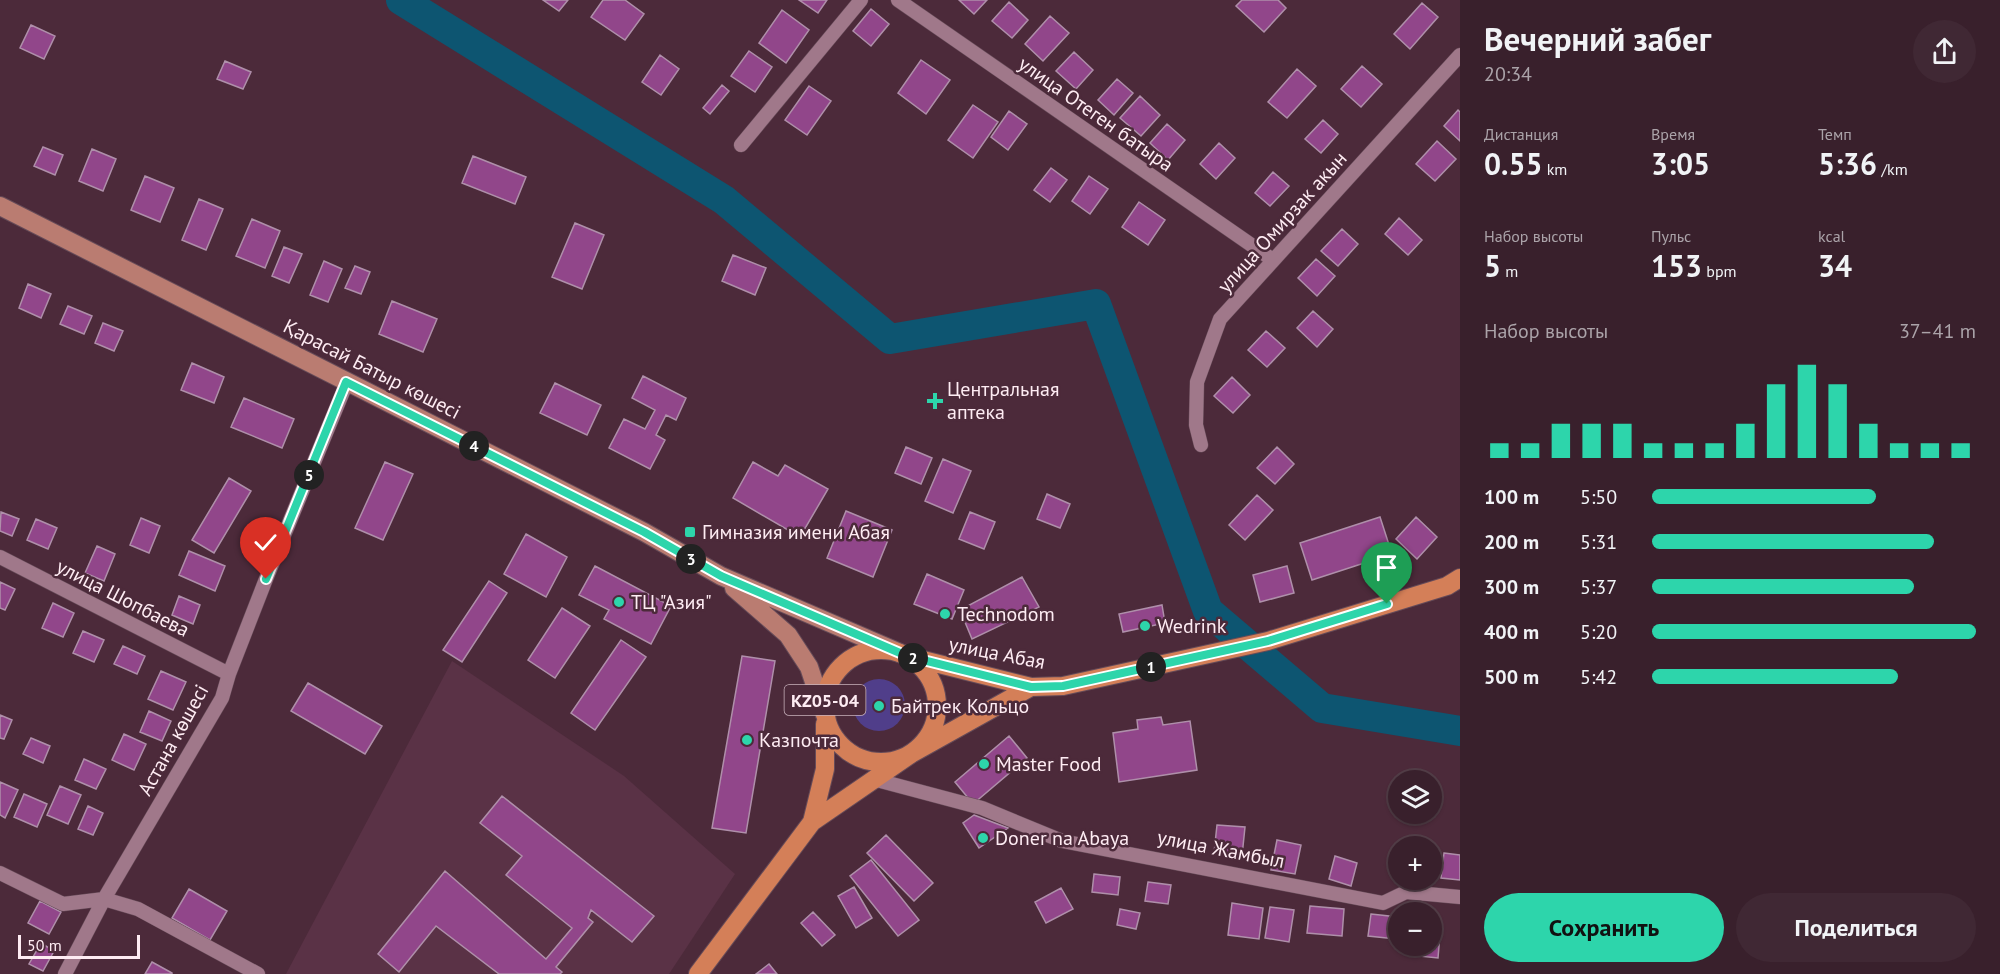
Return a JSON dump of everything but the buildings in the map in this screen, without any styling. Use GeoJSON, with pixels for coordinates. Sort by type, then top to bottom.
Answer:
{"type":"FeatureCollection","features":[{"type":"Feature","properties":{"kind":"main road","name":"Қарасай Батыр көшесі"},"geometry":{"type":"LineString","coordinates":[[0,206],[644,532],[721,576]]}},
{"type":"Feature","properties":{"kind":"main road"},"geometry":{"type":"LineString","coordinates":[[721,576],[907,656]]}},
{"type":"Feature","properties":{"kind":"main road"},"geometry":{"type":"LineString","coordinates":[[721,576],[788,635],[809,667],[825,715]]}},
{"type":"Feature","properties":{"kind":"main road","name":"улица Абая"},"geometry":{"type":"LineString","coordinates":[[907,656],[1031,687],[1063,686],[1268,641],[1447,586],[1460,578]]}},
{"type":"Feature","properties":{"kind":"main road","name":"KZ05-04"},"geometry":{"type":"LineString","coordinates":[[812,822],[825,769],[825,715],[825,698],[831,681],[841,666],[855,656],[872,651],[890,651],[907,656],[920,666],[930,680],[936,696],[937,712],[932,728],[923,743],[911,754],[894,761],[875,762],[857,758],[842,747],[831,733],[825,715]]}},
{"type":"Feature","properties":{"kind":"main road","name":"KZ05-04"},"geometry":{"type":"LineString","coordinates":[[698,974],[812,822],[911,754],[1031,687]]}},
{"type":"Feature","properties":{"kind":"street"},"geometry":{"type":"LineString","coordinates":[[741,145],[861,0]]}},
{"type":"Feature","properties":{"kind":"street","name":"улица Отеген батыра"},"geometry":{"type":"LineString","coordinates":[[898,0],[1273,260]]}},
{"type":"Feature","properties":{"kind":"street","name":"улица Омирзак акын"},"geometry":{"type":"LineString","coordinates":[[1201,445],[1196,425],[1197,382],[1221,319],[1460,55]]}},
{"type":"Feature","properties":{"kind":"street","name":"Астана көшесі"},"geometry":{"type":"LineString","coordinates":[[65,974],[104,899],[222,698],[229,674],[346,382]]}},
{"type":"Feature","properties":{"kind":"street","name":"улица Шопбаева"},"geometry":{"type":"LineString","coordinates":[[0,557],[229,674]]}},
{"type":"Feature","properties":{"kind":"street","name":"улица Жамбыл"},"geometry":{"type":"LineString","coordinates":[[873,779],[982,808],[1062,841],[1383,903],[1406,892],[1460,897]]}},
{"type":"Feature","properties":{"kind":"street"},"geometry":{"type":"LineString","coordinates":[[0,873],[63,903],[104,899],[138,909],[258,974]]}},
{"type":"Feature","properties":{"kind":"shaded area"},"geometry":{"type":"Polygon","coordinates":[[[452,661],[624,776],[735,874],[669,974],[286,974],[452,661]]]}},
{"type":"Feature","properties":{"kind":"shaded area"},"geometry":{"type":"Polygon","coordinates":[[[879,679],[889,681],[897,687],[903,695],[905,705],[903,715],[897,723],[889,729],[879,731],[869,729],[861,723],[855,715],[853,705],[855,695],[861,687],[869,681],[879,679]]]}},
{"type":"Feature","properties":{"kind":"waterway"},"geometry":{"type":"LineString","coordinates":[[401,0],[724,200],[890,339],[1096,304],[1208,611],[1322,708],[1460,731]]}},
{"type":"Feature","properties":{"kind":"place","name":"Центральная аптека"},"geometry":{"type":"Point","coordinates":[935,401]}},
{"type":"Feature","properties":{"kind":"place","name":"Гимназия имени Абая"},"geometry":{"type":"Point","coordinates":[690,532]}},
{"type":"Feature","properties":{"kind":"place","name":"ТЦ \"Азия\""},"geometry":{"type":"Point","coordinates":[619,602]}},
{"type":"Feature","properties":{"kind":"place","name":"Technodom"},"geometry":{"type":"Point","coordinates":[945,614]}},
{"type":"Feature","properties":{"kind":"place","name":"Wedrink"},"geometry":{"type":"Point","coordinates":[1145,626]}},
{"type":"Feature","properties":{"kind":"place","name":"Байтрек Кольцо"},"geometry":{"type":"Point","coordinates":[879,706]}},
{"type":"Feature","properties":{"kind":"place","name":"Казпочта"},"geometry":{"type":"Point","coordinates":[747,740]}},
{"type":"Feature","properties":{"kind":"place","name":"Master Food"},"geometry":{"type":"Point","coordinates":[984,764]}},
{"type":"Feature","properties":{"kind":"place","name":"Doner na Abaya"},"geometry":{"type":"Point","coordinates":[983,838]}},
{"type":"Feature","properties":{"kind":"route"},"geometry":{"type":"LineString","coordinates":[[266,579],[346,382],[644,532],[721,576],[907,656],[1031,687],[1063,686],[1268,641],[1387,604]]}}]}
